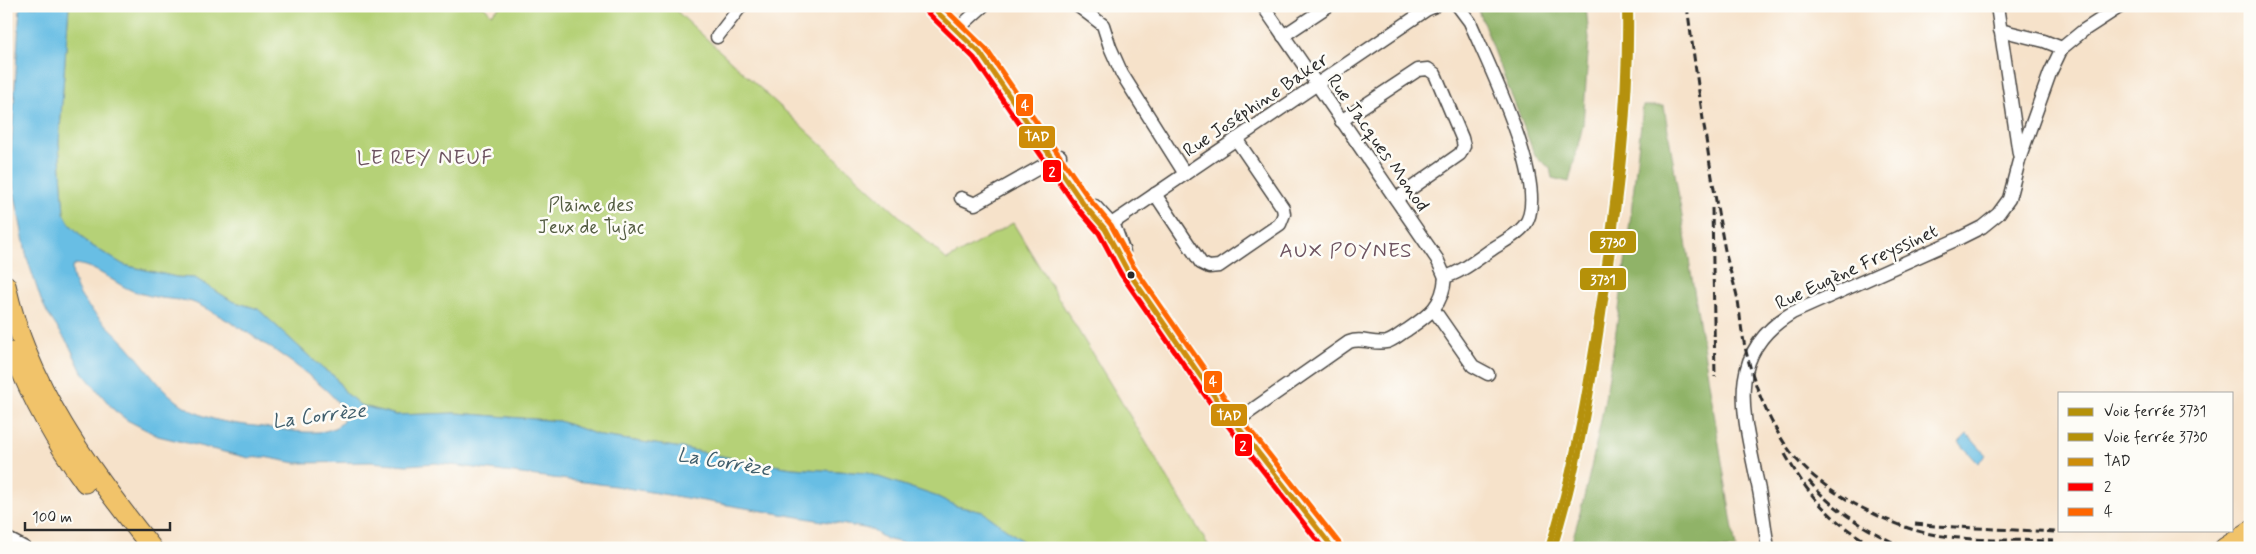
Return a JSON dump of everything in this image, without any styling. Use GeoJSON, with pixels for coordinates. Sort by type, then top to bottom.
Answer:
{"type":"FeatureCollection","features":[{"type":"Feature","properties":{"kind":"highway"},"geometry":{"type":"LineString","coordinates":[[6,285],[25,350],[60,422],[92,471],[152,548]]}},
{"type":"Feature","properties":{"kind":"highway"},"geometry":{"type":"LineString","coordinates":[[6,332],[26,385],[66,456],[136,548]]}},
{"type":"Feature","properties":{"kind":"highway"},"geometry":{"type":"LineString","coordinates":[[2224,548],[2250,531]]}},
{"type":"Feature","properties":{"kind":"street"},"geometry":{"type":"LineString","coordinates":[[717,37],[741,6]]}},
{"type":"Feature","properties":{"kind":"street"},"geometry":{"type":"LineString","coordinates":[[931,6],[980,53],[1090,200],[1237,421],[1250,444],[1333,548]]}},
{"type":"Feature","properties":{"kind":"street"},"geometry":{"type":"LineString","coordinates":[[942,6],[979,46],[1006,80],[1057,158]]}},
{"type":"Feature","properties":{"kind":"street"},"geometry":{"type":"LineString","coordinates":[[961,26],[983,6]]}},
{"type":"Feature","properties":{"kind":"street"},"geometry":{"type":"LineString","coordinates":[[1078,6],[1103,25],[1122,74],[1185,174]]}},
{"type":"Feature","properties":{"kind":"street","name":"Rue Jacques Monod"},"geometry":{"type":"LineString","coordinates":[[1263,6],[1315,85],[1437,259],[1445,277]]}},
{"type":"Feature","properties":{"kind":"street"},"geometry":{"type":"LineString","coordinates":[[1284,36],[1328,6]]}},
{"type":"Feature","properties":{"kind":"street"},"geometry":{"type":"LineString","coordinates":[[1458,6],[1470,22]]}},
{"type":"Feature","properties":{"kind":"street"},"geometry":{"type":"LineString","coordinates":[[1237,421],[1349,342],[1361,339],[1379,342],[1392,340],[1434,310],[1444,285],[1445,277],[1465,267],[1525,226],[1530,211],[1530,178],[1524,150],[1470,22],[1466,6]]}},
{"type":"Feature","properties":{"kind":"street"},"geometry":{"type":"LineString","coordinates":[[1997,6],[2020,157]]}},
{"type":"Feature","properties":{"kind":"street"},"geometry":{"type":"LineString","coordinates":[[2000,30],[2044,41],[2062,48],[2084,30],[2121,6]]}},
{"type":"Feature","properties":{"kind":"street","name":"Rue Joséphine Baker"},"geometry":{"type":"LineString","coordinates":[[1108,226],[1430,7]]}},
{"type":"Feature","properties":{"kind":"street","name":"Rue Eugène Freyssinet"},"geometry":{"type":"LineString","coordinates":[[1768,548],[1758,482],[1744,416],[1743,388],[1747,368],[1757,344],[1774,324],[1792,312],[1982,227],[1998,214],[2009,199],[2020,157],[2050,73],[2062,48]]}},
{"type":"Feature","properties":{"kind":"street"},"geometry":{"type":"LineString","coordinates":[[1341,121],[1418,70],[1428,69],[1435,74],[1462,138],[1463,150],[1396,199]]}},
{"type":"Feature","properties":{"kind":"street"},"geometry":{"type":"LineString","coordinates":[[1155,194],[1202,263],[1209,268],[1219,266],[1280,224],[1284,214],[1283,208],[1236,140]]}},
{"type":"Feature","properties":{"kind":"street"},"geometry":{"type":"LineString","coordinates":[[961,198],[976,204],[1057,158]]}},
{"type":"Feature","properties":{"kind":"street"},"geometry":{"type":"LineString","coordinates":[[1108,226],[1127,270],[1152,307],[1237,421],[1278,468],[1342,548]]}},
{"type":"Feature","properties":{"kind":"street"},"geometry":{"type":"LineString","coordinates":[[1434,310],[1473,366],[1488,374]]}},
{"type":"Feature","properties":{"kind":"street"},"geometry":{"type":"LineString","coordinates":[[6,538],[25,548]]}},
{"type":"Feature","properties":{"kind":"green space","name":"Plaine des Jeux de Tujac"},"geometry":{"type":"Polygon","coordinates":[[[69,6],[484,6],[491,14],[501,6],[671,6],[947,260],[1013,223],[1210,548],[1032,548],[983,512],[956,506],[938,497],[867,473],[792,468],[741,460],[682,448],[601,436],[559,421],[456,413],[396,415],[360,405],[346,393],[334,376],[323,369],[258,309],[232,301],[195,278],[176,277],[124,265],[89,244],[70,224],[64,214],[59,143],[69,6]]]}},
{"type":"Feature","properties":{"kind":"green space"},"geometry":{"type":"Polygon","coordinates":[[[1477,6],[1586,6],[1589,39],[1583,125],[1569,182],[1552,178],[1550,168],[1535,156],[1477,6]]]}},
{"type":"Feature","properties":{"kind":"green space"},"geometry":{"type":"Polygon","coordinates":[[[1643,106],[1664,106],[1736,548],[1570,548],[1585,494],[1608,384],[1624,273],[1643,106]]]}},
{"type":"Feature","properties":{"kind":"water","name":"La Corrèze"},"geometry":{"type":"Polygon","coordinates":[[[20,6],[69,6],[59,143],[64,213],[70,224],[89,244],[124,265],[176,277],[195,278],[232,301],[258,309],[323,369],[334,376],[346,393],[360,405],[396,415],[456,413],[559,421],[601,436],[682,448],[741,460],[792,468],[867,473],[938,497],[956,506],[983,512],[1032,548],[924,548],[886,539],[870,529],[615,486],[436,463],[407,465],[371,462],[296,463],[264,457],[249,458],[158,436],[127,420],[114,410],[82,372],[69,345],[48,314],[41,300],[27,258],[10,169],[20,6]],[[75,264],[72,268],[77,290],[83,299],[162,387],[187,408],[218,420],[297,431],[326,431],[340,425],[343,421],[344,413],[337,401],[321,386],[276,352],[227,320],[192,302],[156,297],[133,291],[98,271],[75,264]]]}},
{"type":"Feature","properties":{"kind":"water"},"geometry":{"type":"Polygon","coordinates":[[[1967,434],[1986,455],[1978,463],[1959,442],[1967,434]]]}},
{"type":"Feature","properties":{"kind":"railway"},"geometry":{"type":"LineString","coordinates":[[1687,6],[1713,186],[1725,251],[1738,301],[1746,353],[1762,402],[1787,447],[1808,471],[1834,491],[1863,509],[1908,528],[1925,533],[1962,538],[2054,541]]}},
{"type":"Feature","properties":{"kind":"railway"},"geometry":{"type":"LineString","coordinates":[[1712,208],[1715,377]]}},
{"type":"Feature","properties":{"kind":"railway"},"geometry":{"type":"LineString","coordinates":[[1785,454],[1813,497],[1848,530],[1878,548]]}},
{"type":"Feature","properties":{"kind":"railway"},"geometry":{"type":"LineString","coordinates":[[1809,481],[1829,502],[1841,511],[1878,535],[1904,548]]}},
{"type":"Feature","properties":{"kind":"railway"},"geometry":{"type":"LineString","coordinates":[[1915,524],[2056,532]]}},
{"type":"Feature","properties":{"kind":"rail line","name":"3731"},"geometry":{"type":"LineString","coordinates":[[1548,548],[1572,456],[1585,394],[1600,300],[1615,190],[1622,117],[1625,6]]}},
{"type":"Feature","properties":{"kind":"rail line","name":"3730"},"geometry":{"type":"LineString","coordinates":[[1554,548],[1571,487],[1596,363],[1624,153],[1629,80],[1630,6]]}},
{"type":"Feature","properties":{"kind":"transit line","name":"TAD"},"geometry":{"type":"LineString","coordinates":[[931,6],[980,53],[1084,205],[1105,229],[1127,270],[1217,400],[1333,548]]}},
{"type":"Feature","properties":{"kind":"transit line","name":"4"},"geometry":{"type":"LineString","coordinates":[[942,6],[986,49],[1090,200],[1111,225],[1133,266],[1223,396],[1339,543]]}},
{"type":"Feature","properties":{"kind":"transit line","name":"2"},"geometry":{"type":"LineString","coordinates":[[926,11],[974,58],[1078,209],[1099,233],[1121,274],[1211,404],[1323,548]]}},
{"type":"Feature","properties":{"kind":"district","name":"LE REY NEUF"},"geometry":{"type":"Point","coordinates":[425,157]}},
{"type":"Feature","properties":{"kind":"district","name":"AUX POYNES"},"geometry":{"type":"Point","coordinates":[1346,250]}}]}
